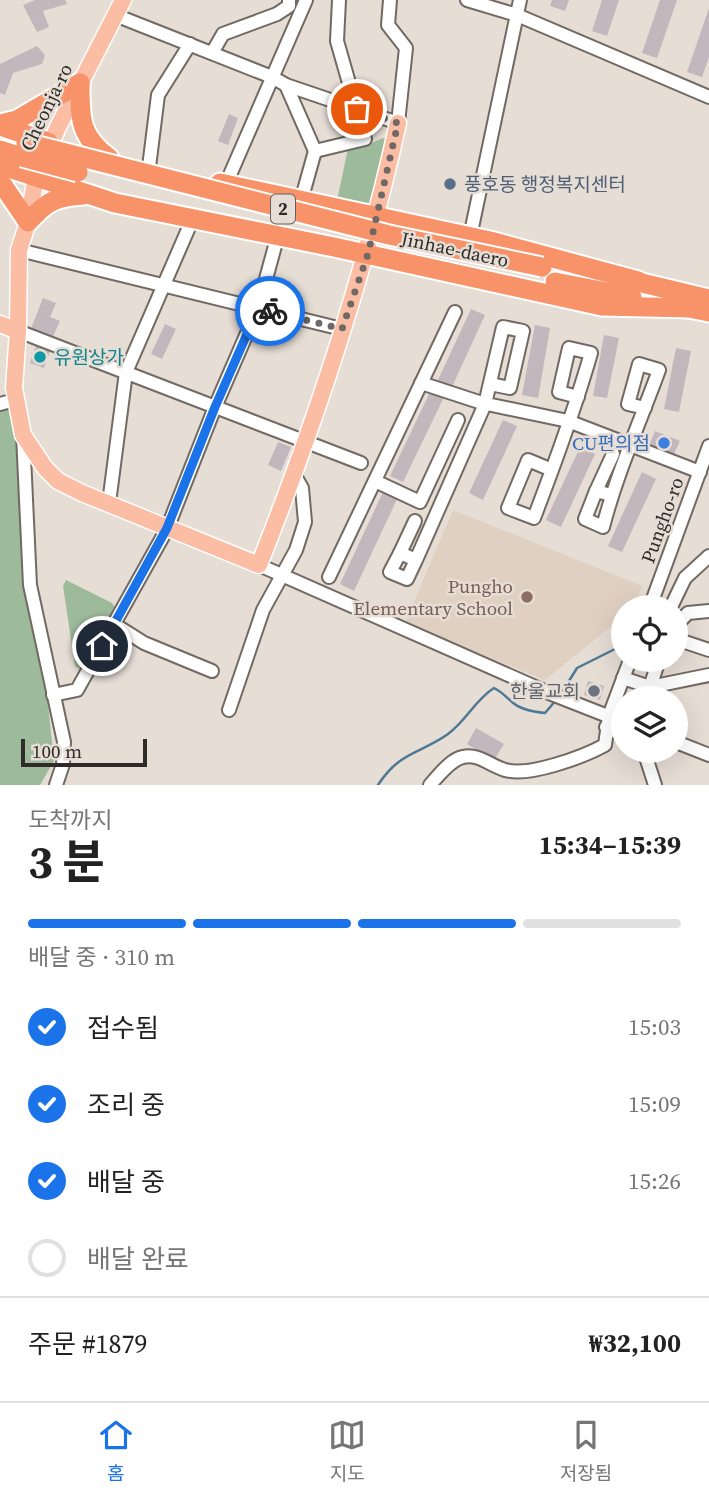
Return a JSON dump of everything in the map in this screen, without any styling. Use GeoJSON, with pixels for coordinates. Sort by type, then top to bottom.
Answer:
{"type":"FeatureCollection","features":[{"type":"Feature","properties":{"kind":"highway"},"geometry":{"type":"LineString","coordinates":[[0,125],[17,120],[80,83],[83,129],[94,147],[109,158]]}},
{"type":"Feature","properties":{"kind":"highway"},"geometry":{"type":"LineString","coordinates":[[0,125],[109,158],[470,237],[638,281]]}},
{"type":"Feature","properties":{"kind":"highway","name":"Jinhae-daero"},"geometry":{"type":"LineString","coordinates":[[0,135],[64,169],[703,306]]}},
{"type":"Feature","properties":{"kind":"highway","name":"Jinhae-daero"},"geometry":{"type":"LineString","coordinates":[[0,150],[24,150],[540,273],[638,281],[703,306]]}},
{"type":"Feature","properties":{"kind":"highway"},"geometry":{"type":"LineString","coordinates":[[0,165],[115,203],[368,254],[602,306],[703,306]]}},
{"type":"Feature","properties":{"kind":"highway"},"geometry":{"type":"LineString","coordinates":[[0,181],[28,222],[47,203],[60,197],[90,194]]}},
{"type":"Feature","properties":{"kind":"main road","name":"Cheonja-ro"},"geometry":{"type":"LineString","coordinates":[[23,435],[8,402],[18,331],[19,250],[28,222],[36,177],[119,7]]}},
{"type":"Feature","properties":{"kind":"main road"},"geometry":{"type":"LineString","coordinates":[[23,435],[45,468],[58,481],[259,565],[307,442],[368,254],[398,123]]}},
{"type":"Feature","properties":{"kind":"main road"},"geometry":{"type":"LineString","coordinates":[[0,324],[18,331]]}},
{"type":"Feature","properties":{"kind":"street"},"geometry":{"type":"LineString","coordinates":[[212,53],[223,34],[277,14],[289,6],[289,0]]}},
{"type":"Feature","properties":{"kind":"street"},"geometry":{"type":"LineString","coordinates":[[226,184],[306,0]]}},
{"type":"Feature","properties":{"kind":"street"},"geometry":{"type":"LineString","coordinates":[[315,151],[365,139],[337,41],[339,0]]}},
{"type":"Feature","properties":{"kind":"street"},"geometry":{"type":"LineString","coordinates":[[119,7],[190,44],[286,85],[398,123],[406,48],[388,25],[390,0]]}},
{"type":"Feature","properties":{"kind":"street"},"geometry":{"type":"LineString","coordinates":[[467,0],[517,15],[709,97]]}},
{"type":"Feature","properties":{"kind":"street"},"geometry":{"type":"LineString","coordinates":[[470,237],[520,0]]}},
{"type":"Feature","properties":{"kind":"street"},"geometry":{"type":"LineString","coordinates":[[149,167],[158,95],[190,44]]}},
{"type":"Feature","properties":{"kind":"street"},"geometry":{"type":"LineString","coordinates":[[286,85],[315,151],[301,201]]}},
{"type":"Feature","properties":{"kind":"street"},"geometry":{"type":"LineString","coordinates":[[109,503],[125,372],[193,218]]}},
{"type":"Feature","properties":{"kind":"street"},"geometry":{"type":"LineString","coordinates":[[53,695],[77,690],[167,528],[215,407],[258,309],[278,236]]}},
{"type":"Feature","properties":{"kind":"street"},"geometry":{"type":"LineString","coordinates":[[19,250],[342,329]]}},
{"type":"Feature","properties":{"kind":"street"},"geometry":{"type":"LineString","coordinates":[[330,577],[455,312]]}},
{"type":"Feature","properties":{"kind":"street"},"geometry":{"type":"LineString","coordinates":[[415,521],[390,572],[407,579],[485,404],[503,327],[523,331],[510,388],[490,384]]}},
{"type":"Feature","properties":{"kind":"street"},"geometry":{"type":"LineString","coordinates":[[18,331],[361,463]]}},
{"type":"Feature","properties":{"kind":"street"},"geometry":{"type":"LineString","coordinates":[[421,383],[485,404],[571,422],[700,472]]}},
{"type":"Feature","properties":{"kind":"street"},"geometry":{"type":"LineString","coordinates":[[552,470],[528,460],[508,508],[534,518],[571,422],[578,397]]}},
{"type":"Feature","properties":{"kind":"street"},"geometry":{"type":"LineString","coordinates":[[613,454],[585,519],[603,527],[611,495],[645,408]]}},
{"type":"Feature","properties":{"kind":"street"},"geometry":{"type":"LineString","coordinates":[[375,481],[420,502],[458,420]]}},
{"type":"Feature","properties":{"kind":"street","name":"Cheonja-ro"},"geometry":{"type":"LineString","coordinates":[[23,435],[30,585],[64,742],[63,764],[56,785]]}},
{"type":"Feature","properties":{"kind":"street","name":"Pungho-ro"},"geometry":{"type":"LineString","coordinates":[[654,595],[709,446]]}},
{"type":"Feature","properties":{"kind":"street"},"geometry":{"type":"LineString","coordinates":[[229,709],[263,610],[296,550],[305,522],[302,488],[295,476]]}},
{"type":"Feature","properties":{"kind":"street"},"geometry":{"type":"LineString","coordinates":[[596,491],[611,495]]}},
{"type":"Feature","properties":{"kind":"street"},"geometry":{"type":"LineString","coordinates":[[400,553],[416,559]]}},
{"type":"Feature","properties":{"kind":"street"},"geometry":{"type":"LineString","coordinates":[[677,595],[685,578],[709,556]]}},
{"type":"Feature","properties":{"kind":"street"},"geometry":{"type":"LineString","coordinates":[[259,565],[565,699],[611,724]]}},
{"type":"Feature","properties":{"kind":"street"},"geometry":{"type":"LineString","coordinates":[[688,613],[709,611]]}},
{"type":"Feature","properties":{"kind":"street"},"geometry":{"type":"LineString","coordinates":[[114,624],[144,643],[212,671]]}},
{"type":"Feature","properties":{"kind":"street"},"geometry":{"type":"LineString","coordinates":[[688,643],[709,650]]}},
{"type":"Feature","properties":{"kind":"street"},"geometry":{"type":"LineString","coordinates":[[430,785],[456,760],[464,756],[475,757],[506,770],[533,770],[595,751],[605,745],[607,721],[625,672]]}},
{"type":"Feature","properties":{"kind":"street"},"geometry":{"type":"LineString","coordinates":[[655,686],[709,675]]}},
{"type":"Feature","properties":{"kind":"street"},"geometry":{"type":"LineString","coordinates":[[623,678],[647,686]]}},
{"type":"Feature","properties":{"kind":"street"},"geometry":{"type":"LineString","coordinates":[[607,721],[611,721]]}},
{"type":"Feature","properties":{"kind":"street"},"geometry":{"type":"LineString","coordinates":[[688,747],[709,755]]}},
{"type":"Feature","properties":{"kind":"street"},"geometry":{"type":"LineString","coordinates":[[648,763],[655,785]]}},
{"type":"Feature","properties":{"kind":"shaded area","name":"Pungho Elementary School"},"geometry":{"type":"Polygon","coordinates":[[[453,510],[642,586],[639,595],[611,595],[611,627],[545,680],[405,623],[453,510]]]}},
{"type":"Feature","properties":{"kind":"green space"},"geometry":{"type":"Polygon","coordinates":[[[383,138],[389,141],[373,204],[368,207],[337,201],[348,148],[365,142],[367,145],[383,138]]]}},
{"type":"Feature","properties":{"kind":"green space"},"geometry":{"type":"Polygon","coordinates":[[[16,404],[54,761],[40,785],[0,785],[0,408],[16,404]]]}},
{"type":"Feature","properties":{"kind":"green space"},"geometry":{"type":"Polygon","coordinates":[[[66,580],[112,603],[115,608],[82,670],[75,666],[63,586],[66,580]]]}},
{"type":"Feature","properties":{"kind":"building"},"geometry":{"type":"Polygon","coordinates":[[[35,0],[65,0],[67,4],[43,11],[49,27],[37,32],[23,5],[35,0]]]}},
{"type":"Feature","properties":{"kind":"building"},"geometry":{"type":"Polygon","coordinates":[[[552,0],[569,0],[565,11],[550,6],[552,0]]]}},
{"type":"Feature","properties":{"kind":"building"},"geometry":{"type":"Polygon","coordinates":[[[602,0],[619,0],[607,36],[592,31],[602,0]]]}},
{"type":"Feature","properties":{"kind":"building"},"geometry":{"type":"Polygon","coordinates":[[[660,0],[677,0],[657,58],[642,53],[660,0]]]}},
{"type":"Feature","properties":{"kind":"building"},"geometry":{"type":"Polygon","coordinates":[[[709,8],[709,57],[702,77],[687,72],[709,8]]]}},
{"type":"Feature","properties":{"kind":"building"},"geometry":{"type":"Polygon","coordinates":[[[37,46],[45,55],[42,64],[13,73],[5,95],[0,93],[0,64],[37,46]]]}},
{"type":"Feature","properties":{"kind":"building"},"geometry":{"type":"Polygon","coordinates":[[[229,114],[238,118],[228,145],[218,141],[229,114]]]}},
{"type":"Feature","properties":{"kind":"building"},"geometry":{"type":"Polygon","coordinates":[[[43,298],[56,303],[50,317],[60,321],[52,339],[30,331],[43,298]]]}},
{"type":"Feature","properties":{"kind":"building"},"geometry":{"type":"Polygon","coordinates":[[[471,309],[485,315],[451,389],[437,382],[471,309]]]}},
{"type":"Feature","properties":{"kind":"building"},"geometry":{"type":"Polygon","coordinates":[[[165,324],[176,329],[162,359],[151,354],[165,324]]]}},
{"type":"Feature","properties":{"kind":"building"},"geometry":{"type":"Polygon","coordinates":[[[535,325],[550,328],[538,398],[522,395],[535,325]]]}},
{"type":"Feature","properties":{"kind":"building"},"geometry":{"type":"Polygon","coordinates":[[[604,335],[619,338],[607,398],[593,396],[604,335]]]}},
{"type":"Feature","properties":{"kind":"building","name":"유원상가"},"geometry":{"type":"Polygon","coordinates":[[[36,346],[50,351],[44,368],[30,363],[36,346]]]}},
{"type":"Feature","properties":{"kind":"building"},"geometry":{"type":"Polygon","coordinates":[[[676,348],[691,351],[679,412],[664,409],[676,348]]]}},
{"type":"Feature","properties":{"kind":"building"},"geometry":{"type":"Polygon","coordinates":[[[431,390],[444,397],[403,482],[390,476],[431,390]]]}},
{"type":"Feature","properties":{"kind":"building"},"geometry":{"type":"Polygon","coordinates":[[[503,420],[517,426],[483,500],[469,493],[503,420]]]}},
{"type":"Feature","properties":{"kind":"building","name":"CU편의점"},"geometry":{"type":"Polygon","coordinates":[[[655,431],[680,441],[673,456],[649,446],[655,431]]]}},
{"type":"Feature","properties":{"kind":"building"},"geometry":{"type":"Polygon","coordinates":[[[278,442],[291,447],[281,471],[268,465],[278,442]]]}},
{"type":"Feature","properties":{"kind":"building"},"geometry":{"type":"Polygon","coordinates":[[[580,447],[595,454],[561,527],[546,520],[580,447]]]}},
{"type":"Feature","properties":{"kind":"building"},"geometry":{"type":"Polygon","coordinates":[[[642,472],[656,479],[622,552],[608,546],[642,472]]]}},
{"type":"Feature","properties":{"kind":"building"},"geometry":{"type":"Polygon","coordinates":[[[384,490],[398,497],[354,591],[340,584],[384,490]]]}},
{"type":"Feature","properties":{"kind":"building","name":"한울교회"},"geometry":{"type":"Polygon","coordinates":[[[588,681],[604,686],[600,700],[584,695],[588,681]]]}},
{"type":"Feature","properties":{"kind":"building"},"geometry":{"type":"Polygon","coordinates":[[[476,728],[504,744],[494,760],[467,744],[476,728]]]}},
{"type":"Feature","properties":{"kind":"waterway"},"geometry":{"type":"LineString","coordinates":[[561,694],[577,668],[611,651]]}},
{"type":"Feature","properties":{"kind":"waterway"},"geometry":{"type":"LineString","coordinates":[[378,785],[402,759],[438,741],[454,729],[481,698],[494,688],[519,707],[536,712],[545,713],[557,699]]}},
{"type":"Feature","properties":{"kind":"way so far"},"geometry":{"type":"LineString","coordinates":[[270,311],[342,329],[368,254],[398,123],[357,109]]}},
{"type":"Feature","properties":{"kind":"place","name":"풍호동 행정복지센터"},"geometry":{"type":"Point","coordinates":[450,184]}},
{"type":"Feature","properties":{"kind":"place","name":"유원상가"},"geometry":{"type":"Point","coordinates":[40,357]}},
{"type":"Feature","properties":{"kind":"place","name":"CU편의점"},"geometry":{"type":"Point","coordinates":[664,443]}},
{"type":"Feature","properties":{"kind":"place","name":"Pungho Elementary School"},"geometry":{"type":"Point","coordinates":[527,597]}},
{"type":"Feature","properties":{"kind":"place","name":"한울교회"},"geometry":{"type":"Point","coordinates":[594,691]}},
{"type":"Feature","properties":{"kind":"route"},"geometry":{"type":"LineString","coordinates":[[102,646],[167,528],[215,407],[258,309],[270,311]]}}]}
